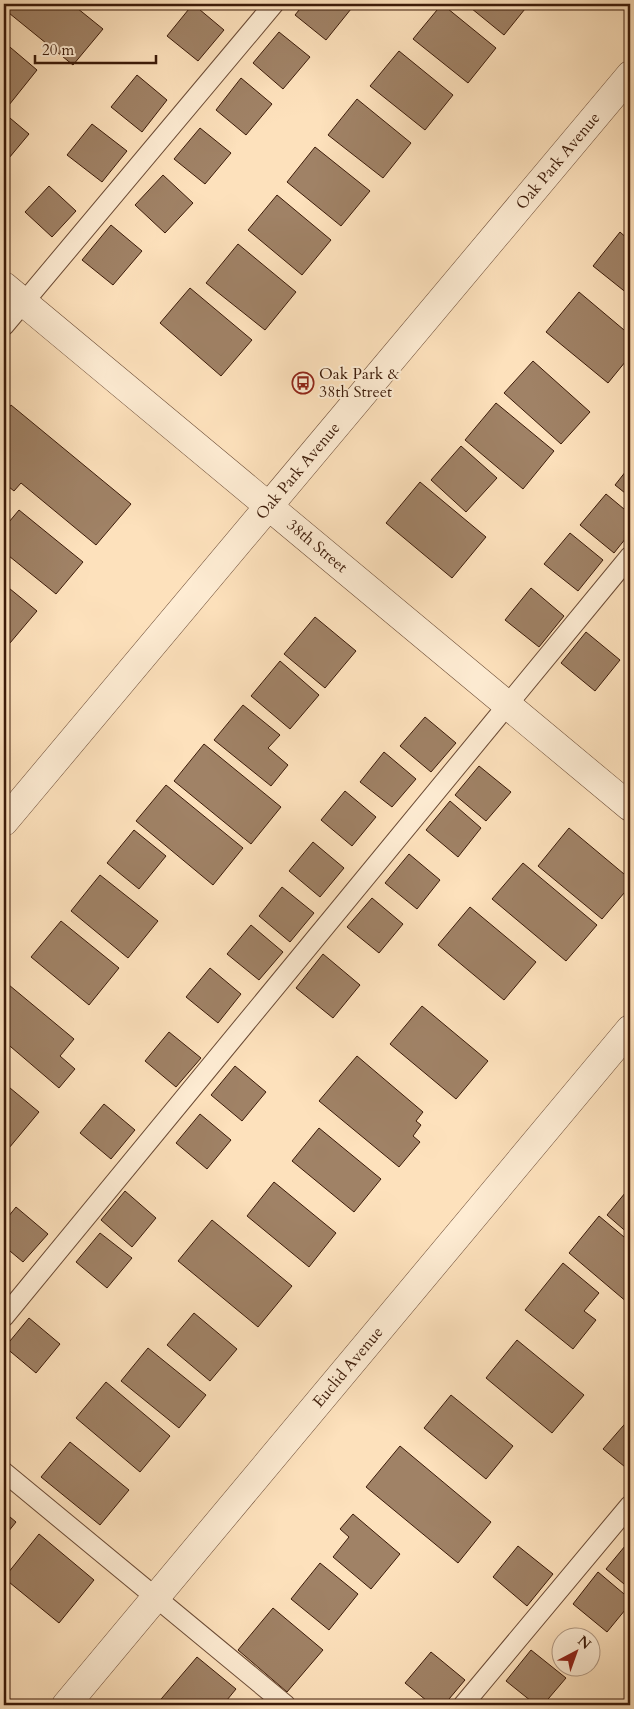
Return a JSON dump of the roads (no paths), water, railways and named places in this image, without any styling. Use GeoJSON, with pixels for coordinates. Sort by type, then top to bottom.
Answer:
{"type":"FeatureCollection","features":[{"type":"Feature","properties":{"kind":"street","name":"Oak Park Avenue"},"geometry":{"type":"LineString","coordinates":[[4,822],[630,75]]}},
{"type":"Feature","properties":{"kind":"street","name":"38th Street"},"geometry":{"type":"LineString","coordinates":[[14,294],[630,807]]}},
{"type":"Feature","properties":{"kind":"street","name":"Euclid Avenue"},"geometry":{"type":"LineString","coordinates":[[66,1705],[630,1029]]}},
{"type":"Feature","properties":{"kind":"lane"},"geometry":{"type":"LineString","coordinates":[[4,326],[14,294],[274,4]]}},
{"type":"Feature","properties":{"kind":"lane"},"geometry":{"type":"LineString","coordinates":[[4,1317],[630,556]]}},
{"type":"Feature","properties":{"kind":"lane"},"geometry":{"type":"LineString","coordinates":[[4,1472],[286,1705]]}},
{"type":"Feature","properties":{"kind":"lane"},"geometry":{"type":"LineString","coordinates":[[463,1705],[630,1505]]}},
{"type":"Feature","properties":{"kind":"place","name":"Oak Park & 38th Street"},"geometry":{"type":"Point","coordinates":[303,383]}}]}
